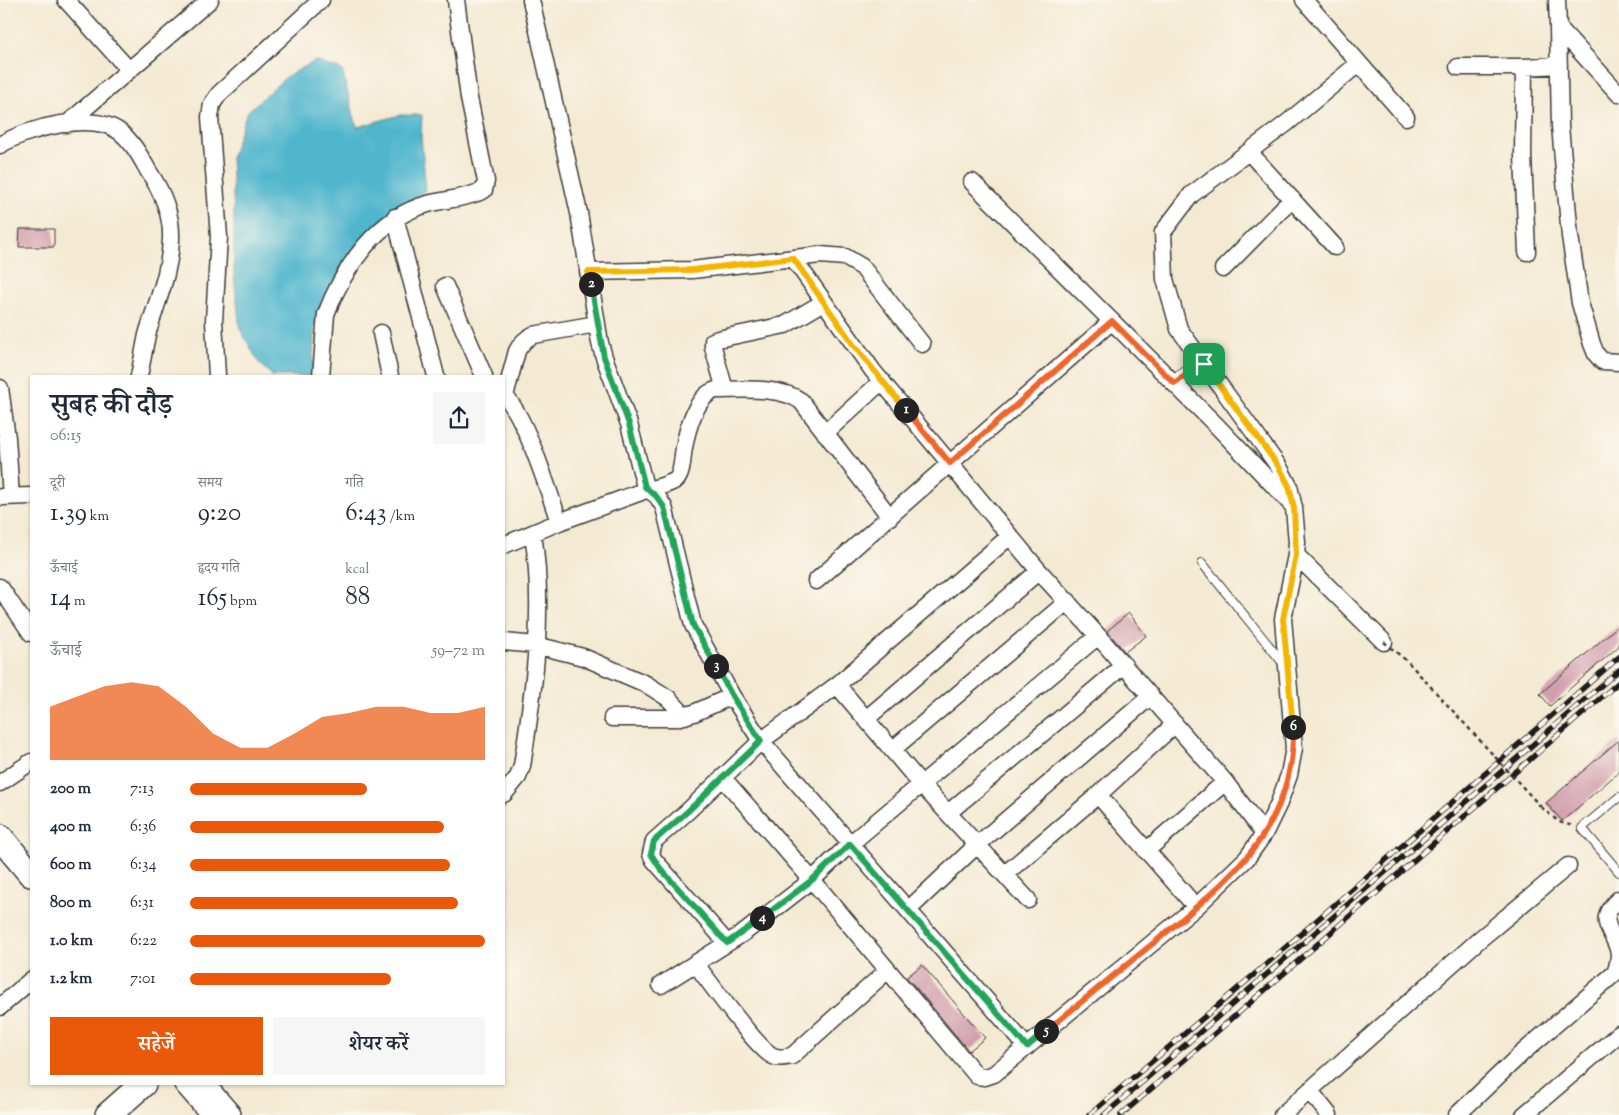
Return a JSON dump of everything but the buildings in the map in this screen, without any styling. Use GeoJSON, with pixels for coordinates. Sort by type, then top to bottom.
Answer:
{"type":"FeatureCollection","features":[{"type":"Feature","properties":{"kind":"main road"},"geometry":{"type":"LineString","coordinates":[[0,837],[30,873]]}},
{"type":"Feature","properties":{"kind":"main road"},"geometry":{"type":"LineString","coordinates":[[108,1115],[142,1085]]}},
{"type":"Feature","properties":{"kind":"main road"},"geometry":{"type":"LineString","coordinates":[[202,1085],[228,1115]]}},
{"type":"Feature","properties":{"kind":"street"},"geometry":{"type":"LineString","coordinates":[[66,0],[129,70]]}},
{"type":"Feature","properties":{"kind":"street"},"geometry":{"type":"LineString","coordinates":[[67,124],[210,0]]}},
{"type":"Feature","properties":{"kind":"street"},"geometry":{"type":"LineString","coordinates":[[217,375],[214,321],[219,237],[210,123],[212,104],[219,94],[321,0]]}},
{"type":"Feature","properties":{"kind":"street"},"geometry":{"type":"LineString","coordinates":[[321,375],[326,314],[339,286],[364,248],[378,231],[395,218],[412,209],[474,195],[484,190],[486,181],[468,90],[456,0]]}},
{"type":"Feature","properties":{"kind":"street"},"geometry":{"type":"LineString","coordinates":[[531,0],[579,213],[604,357],[629,424],[646,489],[656,496],[664,507],[693,625],[732,696],[761,741],[1027,1047]]}},
{"type":"Feature","properties":{"kind":"street"},"geometry":{"type":"LineString","coordinates":[[1304,0],[1406,117]]}},
{"type":"Feature","properties":{"kind":"street"},"geometry":{"type":"LineString","coordinates":[[1557,0],[1561,135],[1570,236],[1580,302],[1596,354],[1602,361],[1619,362]]}},
{"type":"Feature","properties":{"kind":"street"},"geometry":{"type":"LineString","coordinates":[[1558,27],[1619,94]]}},
{"type":"Feature","properties":{"kind":"street"},"geometry":{"type":"LineString","coordinates":[[723,778],[812,880],[977,1076],[985,1077],[994,1074],[1196,907],[1247,858],[1264,834],[1279,803],[1290,775],[1294,748],[1283,619],[1296,555],[1294,508],[1289,486],[1279,467],[1179,329],[1165,279],[1163,232],[1191,196],[1287,123],[1358,64]]}},
{"type":"Feature","properties":{"kind":"street"},"geometry":{"type":"LineString","coordinates":[[1458,67],[1559,65]]}},
{"type":"Feature","properties":{"kind":"street"},"geometry":{"type":"LineString","coordinates":[[1524,67],[1523,154],[1526,252]]}},
{"type":"Feature","properties":{"kind":"street"},"geometry":{"type":"LineString","coordinates":[[0,145],[35,130],[67,124],[88,123],[106,125],[120,131],[131,143],[157,184],[168,210],[171,241],[160,298],[148,334],[139,375]]}},
{"type":"Feature","properties":{"kind":"street"},"geometry":{"type":"LineString","coordinates":[[1249,152],[1335,247]]}},
{"type":"Feature","properties":{"kind":"street"},"geometry":{"type":"LineString","coordinates":[[972,182],[1218,427],[1294,508]]}},
{"type":"Feature","properties":{"kind":"street"},"geometry":{"type":"LineString","coordinates":[[1223,269],[1292,200]]}},
{"type":"Feature","properties":{"kind":"street"},"geometry":{"type":"LineString","coordinates":[[395,218],[436,375]]}},
{"type":"Feature","properties":{"kind":"street"},"geometry":{"type":"LineString","coordinates":[[588,272],[692,270],[793,258],[835,255],[845,257],[854,261],[862,268],[922,344]]}},
{"type":"Feature","properties":{"kind":"street"},"geometry":{"type":"LineString","coordinates":[[793,258],[855,347],[882,382],[1039,571],[1068,601],[1176,724],[1225,782],[1264,834]]}},
{"type":"Feature","properties":{"kind":"street"},"geometry":{"type":"LineString","coordinates":[[445,286],[484,375]]}},
{"type":"Feature","properties":{"kind":"street"},"geometry":{"type":"LineString","coordinates":[[725,390],[713,341],[785,325],[824,302]]}},
{"type":"Feature","properties":{"kind":"street"},"geometry":{"type":"LineString","coordinates":[[816,581],[1112,321]]}},
{"type":"Feature","properties":{"kind":"street"},"geometry":{"type":"LineString","coordinates":[[505,392],[516,351],[526,338],[533,334],[597,324]]}},
{"type":"Feature","properties":{"kind":"street"},"geometry":{"type":"LineString","coordinates":[[381,333],[390,375]]}},
{"type":"Feature","properties":{"kind":"street"},"geometry":{"type":"LineString","coordinates":[[1174,383],[1204,364]]}},
{"type":"Feature","properties":{"kind":"street"},"geometry":{"type":"LineString","coordinates":[[825,433],[882,382]]}},
{"type":"Feature","properties":{"kind":"street"},"geometry":{"type":"LineString","coordinates":[[505,545],[559,522],[675,480],[681,468],[687,436],[703,396],[709,392],[725,390],[775,392],[794,396],[801,401],[890,517]]}},
{"type":"Feature","properties":{"kind":"street"},"geometry":{"type":"LineString","coordinates":[[1,397],[5,497],[30,496]]}},
{"type":"Feature","properties":{"kind":"street"},"geometry":{"type":"LineString","coordinates":[[505,397],[513,404],[533,449],[559,522]]}},
{"type":"Feature","properties":{"kind":"street"},"geometry":{"type":"LineString","coordinates":[[505,793],[518,776],[522,766],[532,696],[539,622],[538,566],[533,534]]}},
{"type":"Feature","properties":{"kind":"street"},"geometry":{"type":"LineString","coordinates":[[727,943],[660,868],[651,854],[654,841],[761,741],[837,685],[1010,536]]}},
{"type":"Feature","properties":{"kind":"street"},"geometry":{"type":"LineString","coordinates":[[1296,555],[1384,642]]}},
{"type":"Feature","properties":{"kind":"street"},"geometry":{"type":"LineString","coordinates":[[866,719],[1039,571]]}},
{"type":"Feature","properties":{"kind":"street"},"geometry":{"type":"LineString","coordinates":[[0,587],[30,632]]}},
{"type":"Feature","properties":{"kind":"street"},"geometry":{"type":"LineString","coordinates":[[892,750],[1068,601]]}},
{"type":"Feature","properties":{"kind":"street"},"geometry":{"type":"LineString","coordinates":[[661,984],[745,932],[812,880],[850,844],[1098,636]]}},
{"type":"Feature","properties":{"kind":"street"},"geometry":{"type":"LineString","coordinates":[[505,642],[536,645],[583,657],[646,684],[668,698],[685,716]]}},
{"type":"Feature","properties":{"kind":"street"},"geometry":{"type":"LineString","coordinates":[[948,813],[1124,665]]}},
{"type":"Feature","properties":{"kind":"street"},"geometry":{"type":"LineString","coordinates":[[837,685],[921,784],[1028,900]]}},
{"type":"Feature","properties":{"kind":"street"},"geometry":{"type":"LineString","coordinates":[[612,718],[664,719],[685,716],[732,696]]}},
{"type":"Feature","properties":{"kind":"street"},"geometry":{"type":"LineString","coordinates":[[908,910],[978,845],[1151,696]]}},
{"type":"Feature","properties":{"kind":"street"},"geometry":{"type":"LineString","coordinates":[[1005,874],[1098,795],[1176,724]]}},
{"type":"Feature","properties":{"kind":"street"},"geometry":{"type":"LineString","coordinates":[[0,783],[30,763]]}},
{"type":"Feature","properties":{"kind":"street"},"geometry":{"type":"LineString","coordinates":[[1146,851],[1225,782]]}},
{"type":"Feature","properties":{"kind":"street"},"geometry":{"type":"LineString","coordinates":[[1098,795],[1196,907]]}},
{"type":"Feature","properties":{"kind":"street"},"geometry":{"type":"LineString","coordinates":[[1282,1115],[1480,939],[1568,866]]}},
{"type":"Feature","properties":{"kind":"street"},"geometry":{"type":"LineString","coordinates":[[1457,1115],[1521,1054],[1615,973],[1619,963],[1619,952],[1608,930],[1606,917],[1611,906],[1619,899]]}},
{"type":"Feature","properties":{"kind":"street"},"geometry":{"type":"LineString","coordinates":[[695,963],[756,1042],[772,1056],[783,1058],[792,1056],[888,970]]}},
{"type":"Feature","properties":{"kind":"street"},"geometry":{"type":"LineString","coordinates":[[0,1007],[30,981]]}},
{"type":"Feature","properties":{"kind":"street"},"geometry":{"type":"LineString","coordinates":[[1524,1115],[1618,1036]]}},
{"type":"Feature","properties":{"kind":"street"},"geometry":{"type":"LineString","coordinates":[[183,1085],[209,1115]]}},
{"type":"Feature","properties":{"kind":"street"},"geometry":{"type":"LineString","coordinates":[[1310,1091],[1329,1115]]}},
{"type":"Feature","properties":{"kind":"lane"},"geometry":{"type":"LineString","coordinates":[[1202,564],[1286,666]]}},
{"type":"Feature","properties":{"kind":"lane"},"geometry":{"type":"LineString","coordinates":[[1619,797],[1582,828],[1619,872]]}},
{"type":"Feature","properties":{"kind":"path"},"geometry":{"type":"LineString","coordinates":[[1384,642],[1408,662],[1541,807],[1559,822],[1582,828]]}},
{"type":"Feature","properties":{"kind":"water"},"geometry":{"type":"Polygon","coordinates":[[[315,61],[342,70],[357,127],[400,115],[422,115],[421,137],[426,190],[361,239],[332,289],[314,328],[313,375],[271,375],[259,363],[240,329],[234,275],[234,214],[231,158],[247,112],[286,77],[315,61]]]}},
{"type":"Feature","properties":{"kind":"railway"},"geometry":{"type":"LineString","coordinates":[[1089,1115],[1263,967],[1619,657]]}},
{"type":"Feature","properties":{"kind":"railway"},"geometry":{"type":"LineString","coordinates":[[1104,1115],[1619,670]]}},
{"type":"Feature","properties":{"kind":"railway"},"geometry":{"type":"LineString","coordinates":[[1121,1115],[1619,682]]}},
{"type":"Feature","properties":{"kind":"route"},"geometry":{"type":"LineString","coordinates":[[793,258],[873,371],[950,463],[1112,321],[1174,383],[1204,364],[1279,467],[1289,486],[1294,508],[1297,542],[1283,619],[1283,637],[1293,724],[1294,748],[1290,775],[1264,834],[1247,858],[1196,907],[1027,1047],[850,844],[812,880],[745,932],[727,943],[660,868],[651,854],[651,848],[654,841],[761,741],[732,696],[693,625],[664,507],[656,496],[645,487],[629,424],[604,357],[588,272],[692,270],[793,258]]}}]}
